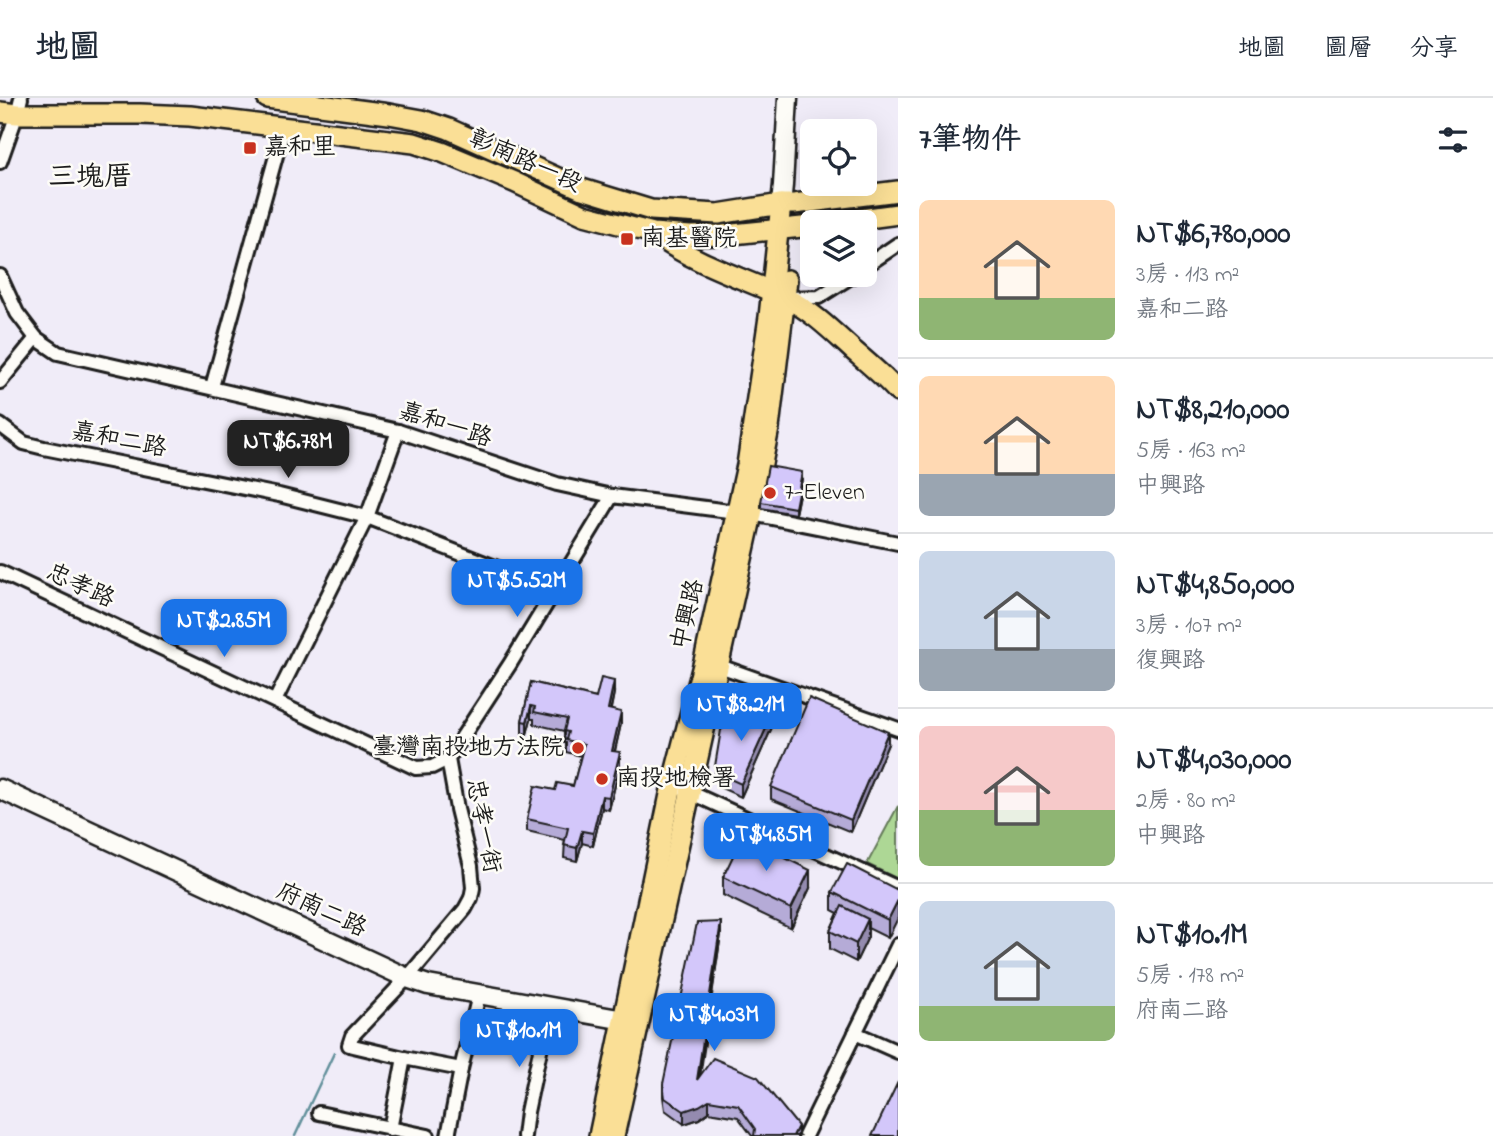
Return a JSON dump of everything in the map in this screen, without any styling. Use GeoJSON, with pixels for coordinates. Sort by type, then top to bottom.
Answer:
{"type":"FeatureCollection","features":[{"type":"Feature","properties":{"kind":"main road","name":"彰南路一段"},"geometry":{"type":"LineString","coordinates":[[267,98],[422,120],[449,129],[582,189],[651,210],[718,214],[898,191]]}},
{"type":"Feature","properties":{"kind":"main road","name":"彰南路一段"},"geometry":{"type":"LineString","coordinates":[[13,108],[190,116],[414,143],[478,167],[584,215],[653,233],[723,235],[800,227]]}},
{"type":"Feature","properties":{"kind":"main road","name":"中興路"},"geometry":{"type":"LineString","coordinates":[[607,1133],[681,788],[745,514],[769,428],[787,204]]}},
{"type":"Feature","properties":{"kind":"main road"},"geometry":{"type":"LineString","coordinates":[[877,217],[898,214]]}},
{"type":"Feature","properties":{"kind":"main road","name":"彰南路一段"},"geometry":{"type":"LineString","coordinates":[[653,233],[674,249],[697,261],[805,309],[898,392]]}},
{"type":"Feature","properties":{"kind":"street","name":"中興路"},"geometry":{"type":"LineString","coordinates":[[787,204],[788,98]]}},
{"type":"Feature","properties":{"kind":"street","name":"中興路"},"geometry":{"type":"LineString","coordinates":[[787,204],[794,187],[799,98]]}},
{"type":"Feature","properties":{"kind":"street"},"geometry":{"type":"LineString","coordinates":[[0,162],[13,108]]}},
{"type":"Feature","properties":{"kind":"street"},"geometry":{"type":"LineString","coordinates":[[212,387],[284,127]]}},
{"type":"Feature","properties":{"kind":"street"},"geometry":{"type":"LineString","coordinates":[[877,258],[898,244]]}},
{"type":"Feature","properties":{"kind":"street","name":"嘉和一路"},"geometry":{"type":"LineString","coordinates":[[0,276],[17,313],[36,338],[58,353],[398,431],[556,484],[612,496],[745,514],[898,543]]}},
{"type":"Feature","properties":{"kind":"street"},"geometry":{"type":"LineString","coordinates":[[779,296],[819,297],[835,287]]}},
{"type":"Feature","properties":{"kind":"street"},"geometry":{"type":"LineString","coordinates":[[0,382],[36,338]]}},
{"type":"Feature","properties":{"kind":"street","name":"嘉和二路"},"geometry":{"type":"LineString","coordinates":[[0,425],[19,440],[34,446],[279,495],[367,517],[554,590]]}},
{"type":"Feature","properties":{"kind":"street"},"geometry":{"type":"LineString","coordinates":[[275,701],[367,517],[398,431]]}},
{"type":"Feature","properties":{"kind":"street","name":"忠孝一街"},"geometry":{"type":"LineString","coordinates":[[404,1058],[349,1045],[352,1036],[407,978],[466,909],[471,898],[471,866],[448,760],[612,496]]}},
{"type":"Feature","properties":{"kind":"street","name":"忠孝路"},"geometry":{"type":"LineString","coordinates":[[0,572],[416,768],[432,767],[448,760]]}},
{"type":"Feature","properties":{"kind":"street"},"geometry":{"type":"LineString","coordinates":[[711,663],[898,729]]}},
{"type":"Feature","properties":{"kind":"street"},"geometry":{"type":"LineString","coordinates":[[681,788],[898,888]]}},
{"type":"Feature","properties":{"kind":"street","name":"府南二路"},"geometry":{"type":"LineString","coordinates":[[0,789],[407,978],[428,985],[631,1023]]}},
{"type":"Feature","properties":{"kind":"street"},"geometry":{"type":"LineString","coordinates":[[805,1136],[855,1033],[893,965],[898,945]]}},
{"type":"Feature","properties":{"kind":"street"},"geometry":{"type":"LineString","coordinates":[[448,1136],[478,995]]}},
{"type":"Feature","properties":{"kind":"street"},"geometry":{"type":"LineString","coordinates":[[524,1136],[549,1008]]}},
{"type":"Feature","properties":{"kind":"street"},"geometry":{"type":"LineString","coordinates":[[855,1033],[898,1052]]}},
{"type":"Feature","properties":{"kind":"street"},"geometry":{"type":"LineString","coordinates":[[390,1129],[404,1058],[461,1069]]}},
{"type":"Feature","properties":{"kind":"street"},"geometry":{"type":"LineString","coordinates":[[319,1113],[428,1136]]}},
{"type":"Feature","properties":{"kind":"green space"},"geometry":{"type":"Polygon","coordinates":[[[898,806],[898,879],[867,864],[898,806]]]}},
{"type":"Feature","properties":{"kind":"building"},"geometry":{"type":"Polygon","coordinates":[[[768,466],[802,472],[795,508],[761,502],[768,466]]]}},
{"type":"Feature","properties":{"kind":"building"},"geometry":{"type":"Polygon","coordinates":[[[601,678],[614,681],[608,709],[621,712],[612,751],[620,752],[609,797],[602,796],[593,833],[582,831],[577,848],[564,845],[568,828],[527,819],[535,786],[555,790],[557,783],[573,786],[584,744],[566,740],[568,732],[564,731],[567,719],[534,712],[535,707],[531,706],[527,722],[522,721],[531,682],[596,698],[601,678]]]}},
{"type":"Feature","properties":{"kind":"building"},"geometry":{"type":"Polygon","coordinates":[[[809,698],[888,732],[851,820],[771,787],[809,698]]]}},
{"type":"Feature","properties":{"kind":"building"},"geometry":{"type":"Polygon","coordinates":[[[765,705],[773,713],[741,784],[719,774],[715,766],[721,730],[741,715],[765,705]]]}},
{"type":"Feature","properties":{"kind":"building"},"geometry":{"type":"Polygon","coordinates":[[[742,837],[810,870],[791,909],[723,877],[742,837]]]}},
{"type":"Feature","properties":{"kind":"building"},"geometry":{"type":"Polygon","coordinates":[[[847,864],[898,890],[898,900],[888,920],[832,892],[847,864]]]}},
{"type":"Feature","properties":{"kind":"building"},"geometry":{"type":"Polygon","coordinates":[[[842,906],[868,919],[856,944],[830,931],[842,906]]]}},
{"type":"Feature","properties":{"kind":"building"},"geometry":{"type":"Polygon","coordinates":[[[721,922],[697,1080],[713,1058],[758,1077],[798,1126],[793,1136],[754,1136],[755,1129],[738,1105],[709,1100],[684,1111],[665,1098],[663,1084],[697,923],[721,922]]]}},
{"type":"Feature","properties":{"kind":"building"},"geometry":{"type":"Polygon","coordinates":[[[898,1082],[898,1136],[872,1136],[898,1082]]]}},
{"type":"Feature","properties":{"kind":"waterway"},"geometry":{"type":"LineString","coordinates":[[295,1136],[334,1053]]}},
{"type":"Feature","properties":{"kind":"place","name":"嘉和里"},"geometry":{"type":"Point","coordinates":[250,148]}},
{"type":"Feature","properties":{"kind":"place","name":"南基醫院"},"geometry":{"type":"Point","coordinates":[627,239]}},
{"type":"Feature","properties":{"kind":"place","name":"7-Eleven"},"geometry":{"type":"Point","coordinates":[770,493]}},
{"type":"Feature","properties":{"kind":"place","name":"臺灣南投地方法院"},"geometry":{"type":"Point","coordinates":[578,748]}},
{"type":"Feature","properties":{"kind":"place","name":"南投地檢署"},"geometry":{"type":"Point","coordinates":[602,779]}},
{"type":"Feature","properties":{"kind":"district","name":"三塊厝"},"geometry":{"type":"Point","coordinates":[90,178]}}]}
